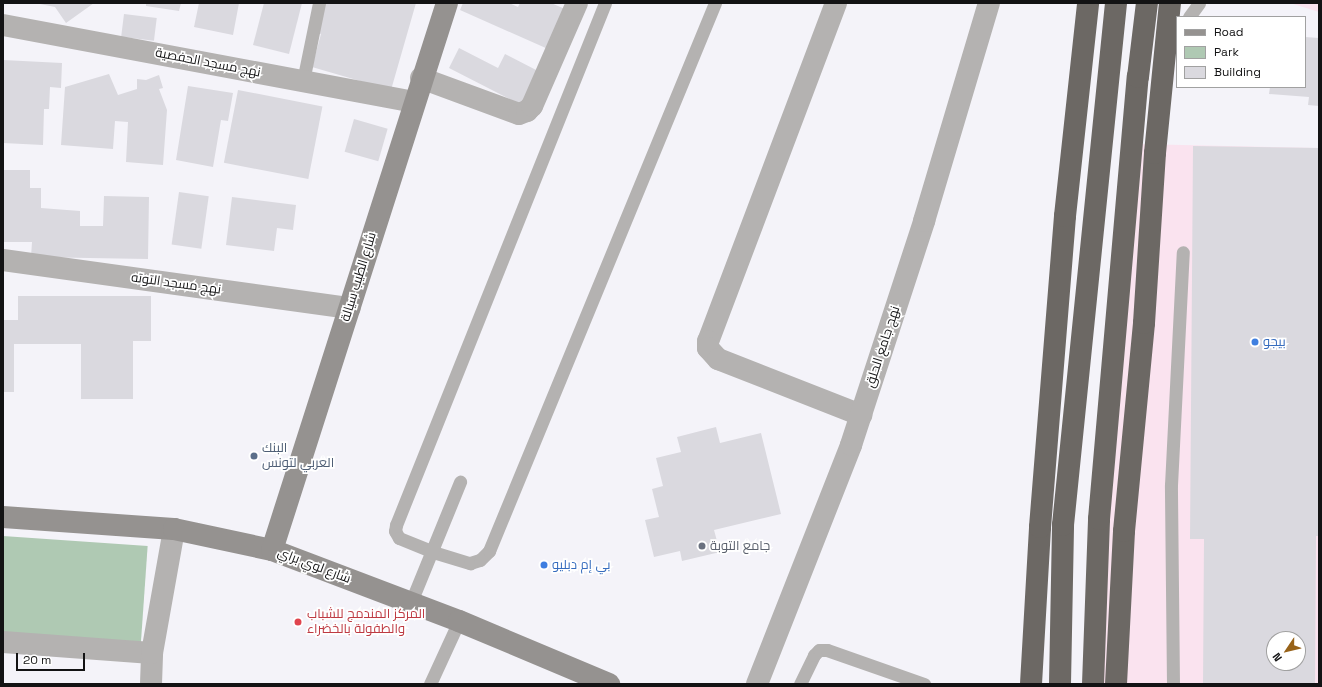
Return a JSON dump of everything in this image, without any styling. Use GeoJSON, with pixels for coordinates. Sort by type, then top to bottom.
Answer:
{"type":"FeatureCollection","features":[{"type":"Feature","properties":{"kind":"highway"},"geometry":{"type":"LineString","coordinates":[[1031,684],[1040,527],[1065,216],[1088,3]]}},
{"type":"Feature","properties":{"kind":"highway"},"geometry":{"type":"LineString","coordinates":[[1060,684],[1063,525],[1108,68],[1116,3]]}},
{"type":"Feature","properties":{"kind":"highway"},"geometry":{"type":"LineString","coordinates":[[1093,684],[1099,519],[1138,77],[1147,3]]}},
{"type":"Feature","properties":{"kind":"highway"},"geometry":{"type":"LineString","coordinates":[[1116,684],[1124,530],[1170,3]]}},
{"type":"Feature","properties":{"kind":"street","name":"شارع الطيب سيالة"},"geometry":{"type":"LineString","coordinates":[[272,550],[350,308],[413,102],[447,3]]}},
{"type":"Feature","properties":{"kind":"street"},"geometry":{"type":"LineString","coordinates":[[421,78],[519,114],[527,111],[532,106],[578,3]]}},
{"type":"Feature","properties":{"kind":"street"},"geometry":{"type":"LineString","coordinates":[[836,3],[708,341],[708,348],[718,359],[861,415]]}},
{"type":"Feature","properties":{"kind":"street","name":"نهج جامع الحلق"},"geometry":{"type":"LineString","coordinates":[[757,684],[861,415],[924,221],[989,3]]}},
{"type":"Feature","properties":{"kind":"street","name":"نهج مسجد الحفصية"},"geometry":{"type":"LineString","coordinates":[[3,25],[413,102]]}},
{"type":"Feature","properties":{"kind":"street","name":"نهج مسجد التوته"},"geometry":{"type":"LineString","coordinates":[[3,260],[350,308]]}},
{"type":"Feature","properties":{"kind":"street","name":"شارع لوي براي"},"geometry":{"type":"LineString","coordinates":[[3,518],[174,529],[272,550],[459,621],[609,684]]}},
{"type":"Feature","properties":{"kind":"street"},"geometry":{"type":"LineString","coordinates":[[151,684],[152,653],[174,529]]}},
{"type":"Feature","properties":{"kind":"street"},"geometry":{"type":"LineString","coordinates":[[3,642],[152,653]]}},
{"type":"Feature","properties":{"kind":"lane"},"geometry":{"type":"LineString","coordinates":[[303,81],[319,3]]}},
{"type":"Feature","properties":{"kind":"lane"},"geometry":{"type":"LineString","coordinates":[[605,3],[396,524],[395,531],[399,538],[433,552],[470,563],[480,560],[489,550],[715,3]]}},
{"type":"Feature","properties":{"kind":"lane"},"geometry":{"type":"LineString","coordinates":[[1190,16],[1198,3]]}},
{"type":"Feature","properties":{"kind":"lane"},"geometry":{"type":"LineString","coordinates":[[1165,53],[1176,36]]}},
{"type":"Feature","properties":{"kind":"lane"},"geometry":{"type":"LineString","coordinates":[[1173,684],[1171,486],[1183,252]]}},
{"type":"Feature","properties":{"kind":"lane"},"geometry":{"type":"LineString","coordinates":[[411,602],[433,552],[460,482]]}},
{"type":"Feature","properties":{"kind":"lane"},"geometry":{"type":"LineString","coordinates":[[430,684],[459,621]]}},
{"type":"Feature","properties":{"kind":"lane"},"geometry":{"type":"LineString","coordinates":[[800,684],[814,655],[819,650],[827,650],[924,684]]}},
{"type":"Feature","properties":{"kind":"shaded area"},"geometry":{"type":"Polygon","coordinates":[[[1290,3],[1319,3],[1319,12],[1290,3]]]}},
{"type":"Feature","properties":{"kind":"shaded area","name":"بيجو"},"geometry":{"type":"Polygon","coordinates":[[[1138,144],[1319,148],[1319,684],[1096,684],[1138,144]]]}},
{"type":"Feature","properties":{"kind":"green space"},"geometry":{"type":"Polygon","coordinates":[[[3,536],[148,546],[140,660],[3,650],[3,536]]]}},
{"type":"Feature","properties":{"kind":"building"},"geometry":{"type":"Polygon","coordinates":[[[35,3],[94,3],[66,23],[55,7],[35,3]]]}},
{"type":"Feature","properties":{"kind":"building"},"geometry":{"type":"Polygon","coordinates":[[[146,3],[181,3],[179,11],[146,6],[146,3]]]}},
{"type":"Feature","properties":{"kind":"building"},"geometry":{"type":"Polygon","coordinates":[[[199,3],[239,3],[233,35],[194,27],[199,3]]]}},
{"type":"Feature","properties":{"kind":"building"},"geometry":{"type":"Polygon","coordinates":[[[264,3],[302,3],[289,54],[253,45],[264,3]]]}},
{"type":"Feature","properties":{"kind":"building"},"geometry":{"type":"Polygon","coordinates":[[[317,3],[416,3],[391,90],[312,67],[321,34],[309,31],[317,3]]]}},
{"type":"Feature","properties":{"kind":"building"},"geometry":{"type":"Polygon","coordinates":[[[463,3],[509,3],[518,7],[520,3],[551,3],[565,9],[548,49],[460,10],[463,3]]]}},
{"type":"Feature","properties":{"kind":"building"},"geometry":{"type":"Polygon","coordinates":[[[124,14],[157,18],[154,41],[121,37],[124,14]]]}},
{"type":"Feature","properties":{"kind":"building"},"geometry":{"type":"Polygon","coordinates":[[[1306,37],[1319,38],[1319,106],[1308,105],[1309,97],[1269,94],[1270,88],[1306,88],[1306,37]]]}},
{"type":"Feature","properties":{"kind":"building"},"geometry":{"type":"Polygon","coordinates":[[[459,48],[498,68],[505,54],[540,72],[523,106],[449,68],[459,48]]]}},
{"type":"Feature","properties":{"kind":"building"},"geometry":{"type":"Polygon","coordinates":[[[3,60],[62,63],[61,88],[50,87],[49,109],[44,109],[43,145],[3,143],[3,60]]]}},
{"type":"Feature","properties":{"kind":"building"},"geometry":{"type":"Polygon","coordinates":[[[109,74],[118,95],[137,89],[137,79],[146,80],[159,75],[163,88],[159,89],[167,110],[163,165],[126,162],[128,122],[115,121],[113,149],[61,145],[65,87],[109,74]]]}},
{"type":"Feature","properties":{"kind":"building"},"geometry":{"type":"Polygon","coordinates":[[[188,86],[233,93],[228,121],[221,120],[213,167],[176,160],[188,86]]]}},
{"type":"Feature","properties":{"kind":"building"},"geometry":{"type":"Polygon","coordinates":[[[238,90],[322,106],[308,179],[224,163],[238,90]]]}},
{"type":"Feature","properties":{"kind":"building"},"geometry":{"type":"Polygon","coordinates":[[[354,119],[388,129],[378,161],[345,152],[354,119]]]}},
{"type":"Feature","properties":{"kind":"building","name":"بيجو"},"geometry":{"type":"Polygon","coordinates":[[[1193,146],[1319,148],[1319,536],[1316,536],[1315,684],[1203,684],[1204,539],[1190,539],[1193,146]]]}},
{"type":"Feature","properties":{"kind":"building"},"geometry":{"type":"Polygon","coordinates":[[[3,170],[30,170],[30,188],[41,188],[41,208],[80,211],[80,226],[103,226],[104,196],[149,197],[148,259],[31,257],[32,242],[3,242],[3,170]]]}},
{"type":"Feature","properties":{"kind":"building"},"geometry":{"type":"Polygon","coordinates":[[[179,192],[209,196],[201,249],[172,244],[179,192]]]}},
{"type":"Feature","properties":{"kind":"building"},"geometry":{"type":"Polygon","coordinates":[[[232,197],[296,205],[293,230],[277,228],[274,251],[226,245],[232,197]]]}},
{"type":"Feature","properties":{"kind":"building"},"geometry":{"type":"Polygon","coordinates":[[[18,296],[151,296],[151,341],[133,341],[133,399],[81,399],[81,344],[14,344],[14,392],[3,392],[3,320],[18,320],[18,296]]]}},
{"type":"Feature","properties":{"kind":"building"},"geometry":{"type":"Polygon","coordinates":[[[716,427],[720,443],[761,433],[781,514],[714,530],[720,552],[682,561],[680,551],[654,557],[645,520],[659,517],[652,489],[663,486],[656,458],[681,452],[677,437],[716,427]]]}},
{"type":"Feature","properties":{"kind":"place","name":"بيجو"},"geometry":{"type":"Point","coordinates":[1255,342]}},
{"type":"Feature","properties":{"kind":"place","name":"البنك العربي لتونس"},"geometry":{"type":"Point","coordinates":[254,456]}},
{"type":"Feature","properties":{"kind":"place","name":"جامع التوبة"},"geometry":{"type":"Point","coordinates":[702,546]}},
{"type":"Feature","properties":{"kind":"place","name":"بي إم دبليو"},"geometry":{"type":"Point","coordinates":[544,565]}},
{"type":"Feature","properties":{"kind":"place","name":"المركز المندمج للشباب والطفولة بالخضراء"},"geometry":{"type":"Point","coordinates":[298,622]}}]}
